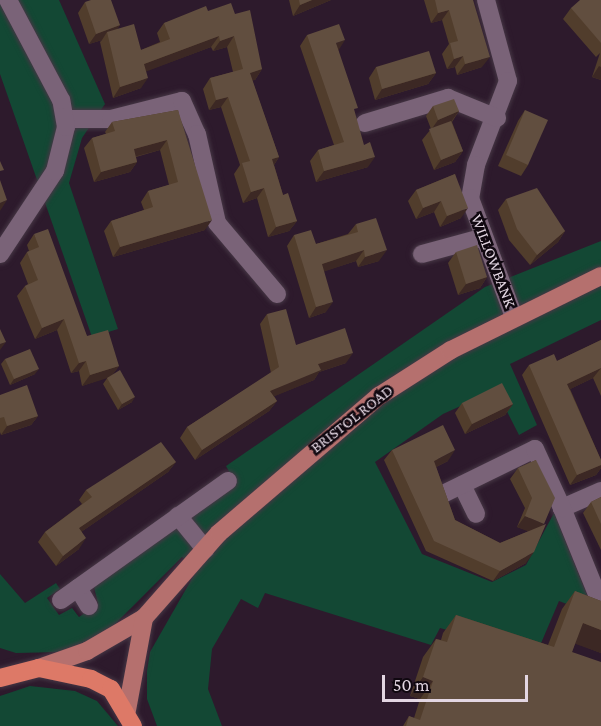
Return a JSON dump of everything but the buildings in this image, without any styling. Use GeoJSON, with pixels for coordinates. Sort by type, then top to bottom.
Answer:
{"type":"FeatureCollection","features":[{"type":"Feature","properties":{"kind":"highway"},"geometry":{"type":"LineString","coordinates":[[4,671],[39,668],[91,679],[111,690],[130,718]]}},
{"type":"Feature","properties":{"kind":"main road","name":"BRISTOL ROAD"},"geometry":{"type":"LineString","coordinates":[[39,668],[87,651],[144,618],[205,549],[379,396],[514,317],[601,276]]}},
{"type":"Feature","properties":{"kind":"main road"},"geometry":{"type":"LineString","coordinates":[[130,718],[144,618]]}},
{"type":"Feature","properties":{"kind":"street","name":"WILLOWBANK"},"geometry":{"type":"LineString","coordinates":[[486,0],[506,64],[508,81],[497,118],[471,184],[481,238],[514,317]]}},
{"type":"Feature","properties":{"kind":"street"},"geometry":{"type":"LineString","coordinates":[[0,254],[55,171],[66,119],[53,83],[6,4]]}},
{"type":"Feature","properties":{"kind":"street"},"geometry":{"type":"LineString","coordinates":[[365,123],[448,98],[497,118]]}},
{"type":"Feature","properties":{"kind":"street"},"geometry":{"type":"LineString","coordinates":[[66,119],[111,119],[182,101],[197,134],[217,224],[277,294]]}},
{"type":"Feature","properties":{"kind":"street"},"geometry":{"type":"LineString","coordinates":[[422,254],[481,238]]}},
{"type":"Feature","properties":{"kind":"street"},"geometry":{"type":"LineString","coordinates":[[445,493],[535,449],[601,604]]}},
{"type":"Feature","properties":{"kind":"street"},"geometry":{"type":"LineString","coordinates":[[62,600],[228,482]]}},
{"type":"Feature","properties":{"kind":"street"},"geometry":{"type":"LineString","coordinates":[[462,485],[476,514]]}},
{"type":"Feature","properties":{"kind":"street"},"geometry":{"type":"LineString","coordinates":[[562,508],[601,491]]}},
{"type":"Feature","properties":{"kind":"street"},"geometry":{"type":"LineString","coordinates":[[178,516],[205,549]]}},
{"type":"Feature","properties":{"kind":"street"},"geometry":{"type":"LineString","coordinates":[[78,588],[88,606]]}},
{"type":"Feature","properties":{"kind":"green space"},"geometry":{"type":"Polygon","coordinates":[[[0,0],[59,0],[105,104],[82,138],[69,183],[118,329],[92,337],[0,74],[0,0]]]}},
{"type":"Feature","properties":{"kind":"green space"},"geometry":{"type":"Polygon","coordinates":[[[601,241],[601,320],[510,364],[537,425],[519,435],[496,390],[443,414],[375,462],[422,554],[492,582],[526,565],[554,513],[587,595],[582,610],[559,601],[536,655],[440,628],[431,645],[265,593],[258,608],[241,599],[212,649],[208,689],[222,726],[157,726],[147,699],[147,671],[150,652],[198,568],[182,557],[104,635],[61,652],[16,653],[0,648],[0,574],[25,603],[56,583],[60,589],[47,598],[59,615],[72,608],[79,617],[98,604],[94,587],[235,482],[226,466],[485,287],[601,241]]]}},
{"type":"Feature","properties":{"kind":"green space"},"geometry":{"type":"Polygon","coordinates":[[[30,686],[75,691],[97,701],[118,726],[0,726],[0,696],[30,686]]]}}]}
